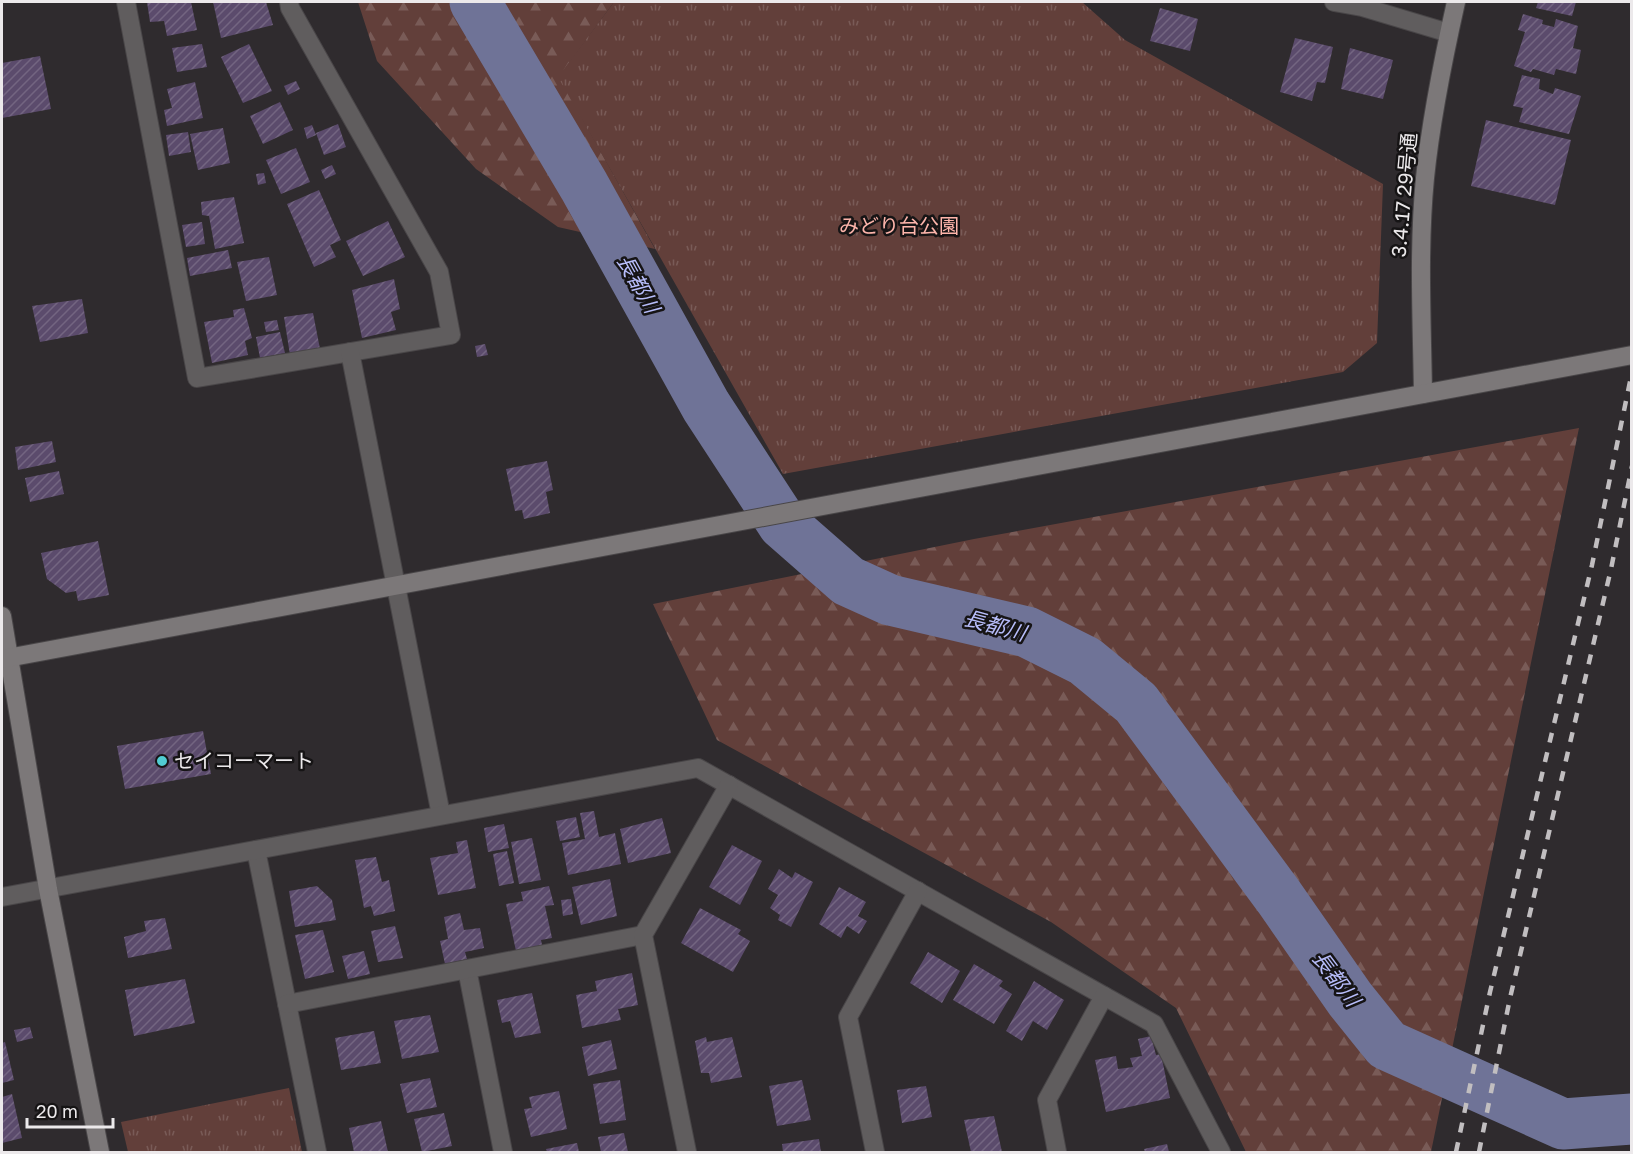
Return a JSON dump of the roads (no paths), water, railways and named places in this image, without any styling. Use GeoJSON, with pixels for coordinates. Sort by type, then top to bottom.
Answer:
{"type":"FeatureCollection","features":[{"type":"Feature","properties":{"kind":"street"},"geometry":{"type":"LineString","coordinates":[[126,2],[197,378],[451,335],[439,272],[290,8],[289,2]]}},
{"type":"Feature","properties":{"kind":"street"},"geometry":{"type":"LineString","coordinates":[[1334,2],[1362,7],[1449,33]]}},
{"type":"Feature","properties":{"kind":"street","name":"3.4.17 29号通"},"geometry":{"type":"LineString","coordinates":[[1423,394],[1420,252],[1425,178],[1437,85],[1456,2]]}},
{"type":"Feature","properties":{"kind":"street"},"geometry":{"type":"LineString","coordinates":[[350,352],[441,815]]}},
{"type":"Feature","properties":{"kind":"street"},"geometry":{"type":"LineString","coordinates":[[6,659],[1632,355]]}},
{"type":"Feature","properties":{"kind":"street"},"geometry":{"type":"LineString","coordinates":[[2,616],[6,659],[48,889],[100,1152]]}},
{"type":"Feature","properties":{"kind":"street"},"geometry":{"type":"LineString","coordinates":[[2,897],[698,768],[1154,1024],[1221,1152]]}},
{"type":"Feature","properties":{"kind":"street"},"geometry":{"type":"LineString","coordinates":[[687,1152],[643,935],[729,785]]}},
{"type":"Feature","properties":{"kind":"street"},"geometry":{"type":"LineString","coordinates":[[256,850],[317,1152]]}},
{"type":"Feature","properties":{"kind":"street"},"geometry":{"type":"LineString","coordinates":[[875,1152],[849,1017],[918,891]]}},
{"type":"Feature","properties":{"kind":"street"},"geometry":{"type":"LineString","coordinates":[[287,1004],[643,935]]}},
{"type":"Feature","properties":{"kind":"street"},"geometry":{"type":"LineString","coordinates":[[467,969],[503,1152]]}},
{"type":"Feature","properties":{"kind":"street"},"geometry":{"type":"LineString","coordinates":[[1058,1152],[1047,1100],[1104,996]]}},
{"type":"Feature","properties":{"kind":"waterway","name":"長都川"},"geometry":{"type":"LineString","coordinates":[[475,2],[584,186],[706,406],[783,524],[848,581],[890,600],[1027,632],[1085,661],[1136,703],[1279,897],[1350,999],[1387,1045],[1563,1124],[1632,1119]]}},
{"type":"Feature","properties":{"kind":"railway"},"geometry":{"type":"LineString","coordinates":[[1456,1152],[1490,992],[1592,565],[1632,372]]}},
{"type":"Feature","properties":{"kind":"railway"},"geometry":{"type":"LineString","coordinates":[[1479,1152],[1510,998],[1611,569],[1632,466]]}},
{"type":"Feature","properties":{"kind":"place","name":"セイコーマート"},"geometry":{"type":"Point","coordinates":[162,761]}},
{"type":"Feature","properties":{"kind":"park label","name":"みどり台公園"},"geometry":{"type":"Point","coordinates":[899,226]}}]}
